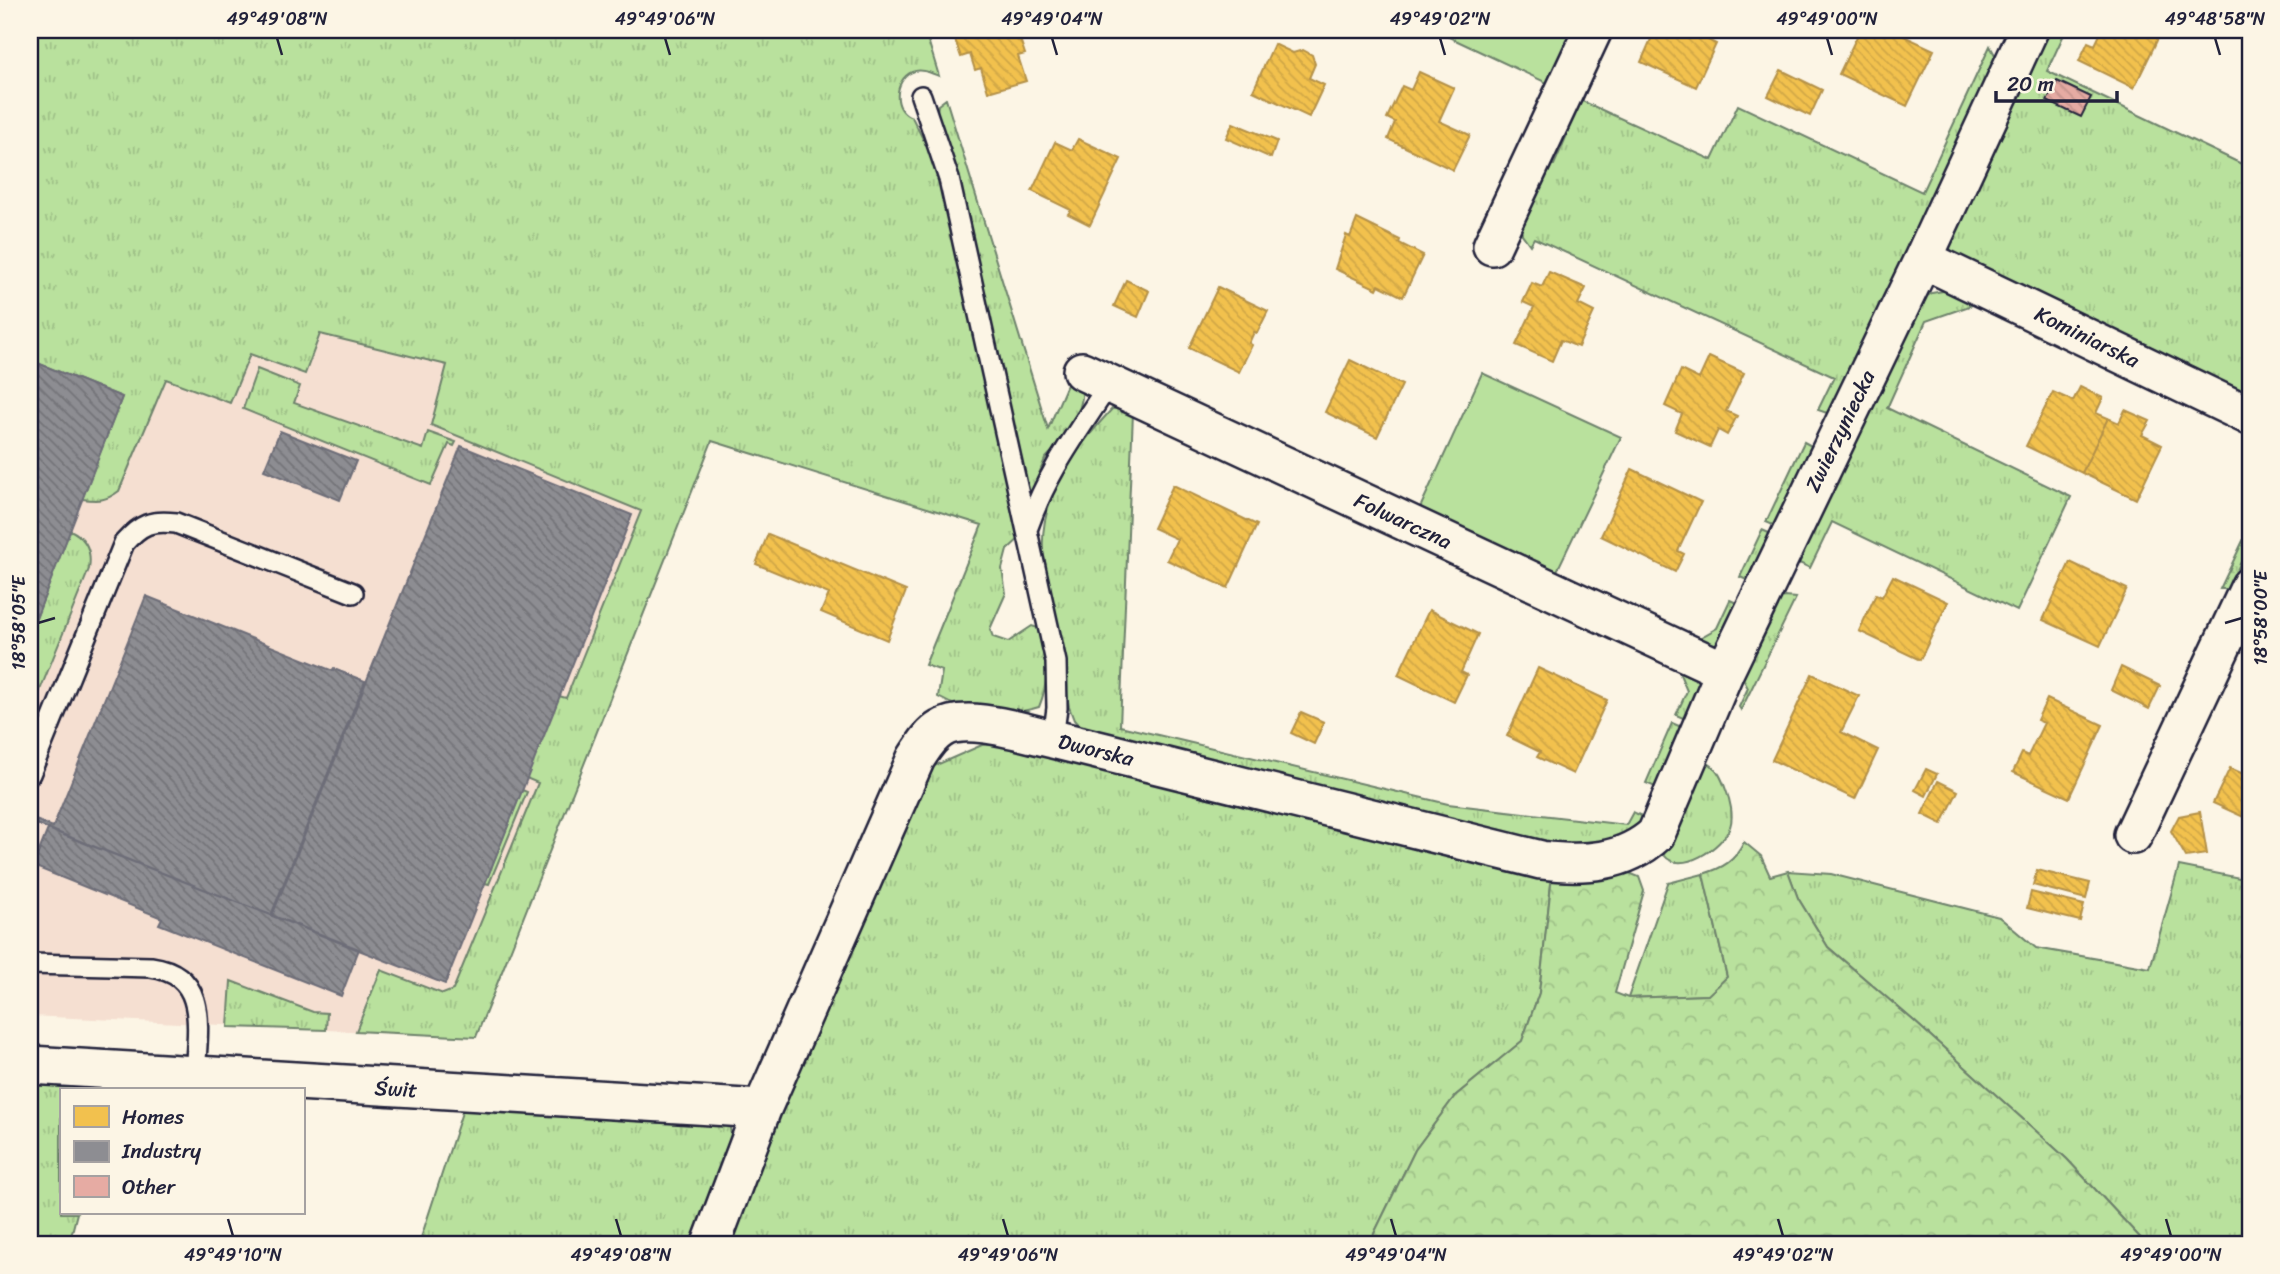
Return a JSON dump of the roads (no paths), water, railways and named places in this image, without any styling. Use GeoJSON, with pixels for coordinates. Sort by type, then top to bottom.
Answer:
{"type":"FeatureCollection","features":[{"type":"Feature","properties":{"kind":"street"},"geometry":{"type":"LineString","coordinates":[[1492,246],[1593,30]]}},
{"type":"Feature","properties":{"kind":"street","name":"Zwierzyniecka"},"geometry":{"type":"LineString","coordinates":[[1656,834],[1725,671],[2029,30]]}},
{"type":"Feature","properties":{"kind":"street","name":"Kominiarska"},"geometry":{"type":"LineString","coordinates":[[1923,258],[2250,416]]}},
{"type":"Feature","properties":{"kind":"street","name":"Folwarczna"},"geometry":{"type":"LineString","coordinates":[[1095,377],[1725,671]]}},
{"type":"Feature","properties":{"kind":"street"},"geometry":{"type":"LineString","coordinates":[[2133,835],[2250,586]]}},
{"type":"Feature","properties":{"kind":"street","name":"Dworska"},"geometry":{"type":"LineString","coordinates":[[711,1244],[762,1109],[916,758],[928,740],[942,728],[959,723],[977,724],[1053,740],[1541,860],[1573,864],[1593,863],[1643,846],[1656,834]]}},
{"type":"Feature","properties":{"kind":"street","name":"Świt"},"geometry":{"type":"LineString","coordinates":[[30,1065],[762,1109]]}},
{"type":"Feature","properties":{"kind":"lane"},"geometry":{"type":"LineString","coordinates":[[921,96],[949,180],[1056,662],[1057,708],[1053,740]]}},
{"type":"Feature","properties":{"kind":"lane"},"geometry":{"type":"LineString","coordinates":[[1028,528],[1039,495],[1095,377]]}},
{"type":"Feature","properties":{"kind":"lane"},"geometry":{"type":"LineString","coordinates":[[30,774],[124,543],[137,529],[158,521],[176,523],[353,593]]}},
{"type":"Feature","properties":{"kind":"lane"},"geometry":{"type":"LineString","coordinates":[[30,964],[151,967],[167,969],[183,979],[192,992],[196,1005],[195,1076]]}}]}
